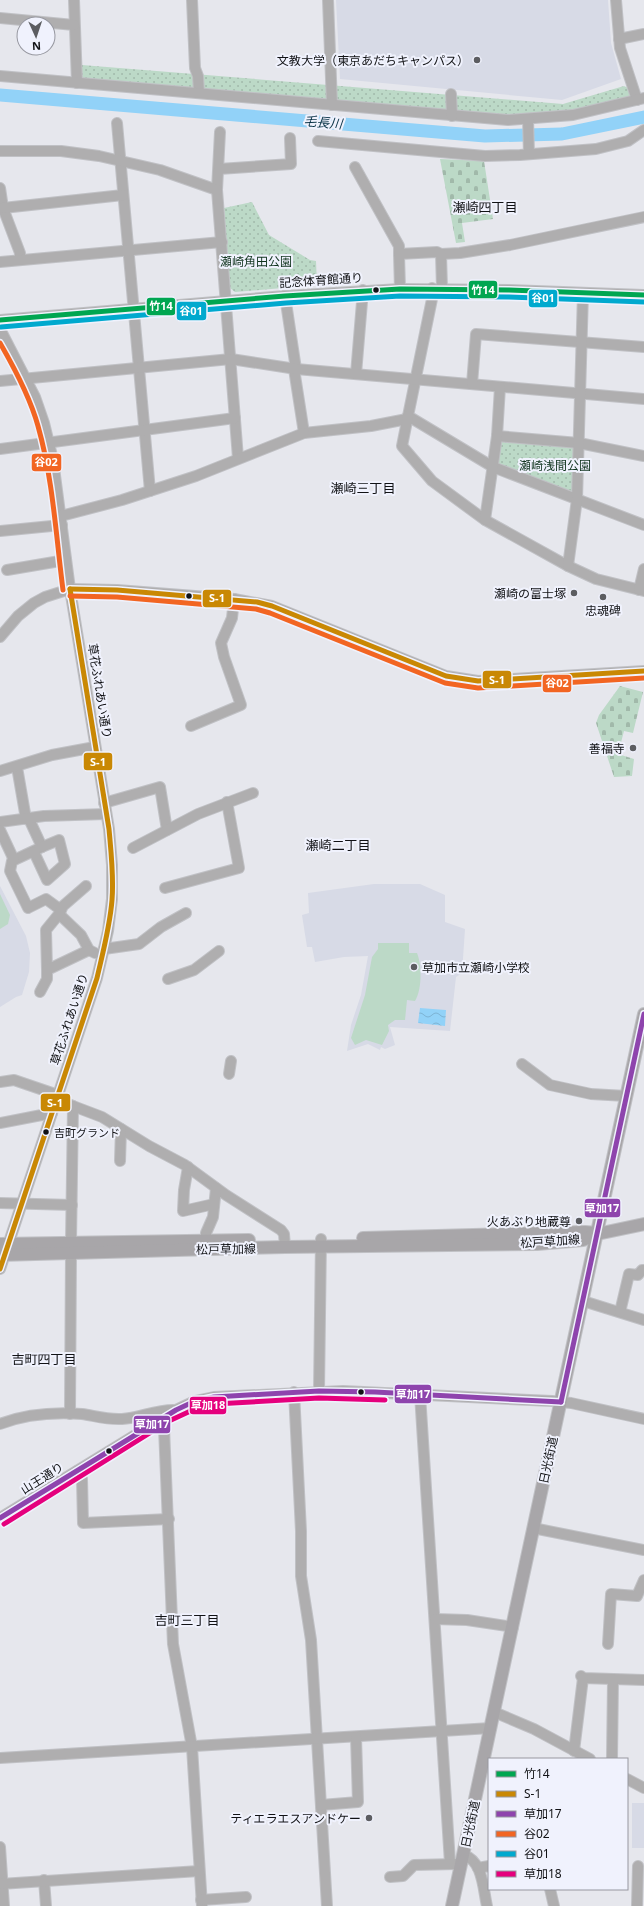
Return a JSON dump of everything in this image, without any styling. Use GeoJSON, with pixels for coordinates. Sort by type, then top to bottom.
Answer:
{"type":"FeatureCollection","features":[{"type":"Feature","properties":{"kind":"main road","name":"日光街道"},"geometry":{"type":"LineString","coordinates":[[452,1906],[458,1861],[491,1728],[644,1014]]}},
{"type":"Feature","properties":{"kind":"main road","name":"松戸草加線"},"geometry":{"type":"LineString","coordinates":[[3,1249],[322,1243],[585,1232],[597,1234],[644,1224]]}},
{"type":"Feature","properties":{"kind":"main road","name":"松戸草加線"},"geometry":{"type":"LineString","coordinates":[[71,1248],[206,1241],[285,1244]]}},
{"type":"Feature","properties":{"kind":"street"},"geometry":{"type":"LineString","coordinates":[[74,0],[77,83]]}},
{"type":"Feature","properties":{"kind":"street"},"geometry":{"type":"LineString","coordinates":[[192,0],[195,68],[198,76],[199,93]]}},
{"type":"Feature","properties":{"kind":"street"},"geometry":{"type":"LineString","coordinates":[[328,0],[332,103]]}},
{"type":"Feature","properties":{"kind":"street"},"geometry":{"type":"LineString","coordinates":[[0,76],[332,103],[452,116],[528,122],[573,115],[640,99],[619,39],[616,0]]}},
{"type":"Feature","properties":{"kind":"street"},"geometry":{"type":"LineString","coordinates":[[0,18],[74,24]]}},
{"type":"Feature","properties":{"kind":"street"},"geometry":{"type":"LineString","coordinates":[[619,39],[644,34]]}},
{"type":"Feature","properties":{"kind":"street"},"geometry":{"type":"LineString","coordinates":[[451,94],[452,116]]}},
{"type":"Feature","properties":{"kind":"street"},"geometry":{"type":"LineString","coordinates":[[528,122],[529,153]]}},
{"type":"Feature","properties":{"kind":"street"},"geometry":{"type":"LineString","coordinates":[[117,123],[150,491]]}},
{"type":"Feature","properties":{"kind":"street"},"geometry":{"type":"LineString","coordinates":[[318,141],[485,156],[596,149],[628,141],[644,130]]}},
{"type":"Feature","properties":{"kind":"street"},"geometry":{"type":"LineString","coordinates":[[220,132],[217,190],[238,458]]}},
{"type":"Feature","properties":{"kind":"street"},"geometry":{"type":"LineString","coordinates":[[219,169],[291,164],[290,138]]}},
{"type":"Feature","properties":{"kind":"street"},"geometry":{"type":"LineString","coordinates":[[0,151],[61,151],[98,156],[160,170],[217,190]]}},
{"type":"Feature","properties":{"kind":"street"},"geometry":{"type":"LineString","coordinates":[[355,167],[398,246],[400,289]]}},
{"type":"Feature","properties":{"kind":"street"},"geometry":{"type":"LineString","coordinates":[[0,188],[3,208],[20,253],[20,260]]}},
{"type":"Feature","properties":{"kind":"street"},"geometry":{"type":"LineString","coordinates":[[3,208],[123,195]]}},
{"type":"Feature","properties":{"kind":"street"},"geometry":{"type":"LineString","coordinates":[[399,254],[437,252],[441,254],[460,253],[510,245],[644,217]]}},
{"type":"Feature","properties":{"kind":"street"},"geometry":{"type":"LineString","coordinates":[[0,262],[222,242]]}},
{"type":"Feature","properties":{"kind":"street"},"geometry":{"type":"LineString","coordinates":[[441,254],[437,288],[432,299],[414,379],[402,446],[432,481],[485,520],[568,566],[596,579],[642,590],[644,569]]}},
{"type":"Feature","properties":{"kind":"street","name":"記念体育館通り"},"geometry":{"type":"LineString","coordinates":[[0,320],[363,290],[437,288],[644,295]]}},
{"type":"Feature","properties":{"kind":"street"},"geometry":{"type":"LineString","coordinates":[[356,374],[363,290]]}},
{"type":"Feature","properties":{"kind":"street"},"geometry":{"type":"LineString","coordinates":[[568,566],[577,499],[583,293]]}},
{"type":"Feature","properties":{"kind":"street"},"geometry":{"type":"LineString","coordinates":[[285,296],[304,432]]}},
{"type":"Feature","properties":{"kind":"street","name":"草花ふれあい通り"},"geometry":{"type":"LineString","coordinates":[[0,328],[27,377],[49,442],[70,590],[106,814],[113,882],[111,912],[104,952],[52,1113],[21,1204],[3,1249],[0,1269]]}},
{"type":"Feature","properties":{"kind":"street"},"geometry":{"type":"LineString","coordinates":[[472,384],[476,334],[644,347]]}},
{"type":"Feature","properties":{"kind":"street"},"geometry":{"type":"LineString","coordinates":[[0,381],[27,377],[231,359],[295,369],[644,399]]}},
{"type":"Feature","properties":{"kind":"street"},"geometry":{"type":"LineString","coordinates":[[485,520],[497,436],[500,387]]}},
{"type":"Feature","properties":{"kind":"street"},"geometry":{"type":"LineString","coordinates":[[0,532],[61,520],[196,476],[304,432],[371,426],[407,417],[493,467],[644,525]]}},
{"type":"Feature","properties":{"kind":"street"},"geometry":{"type":"LineString","coordinates":[[0,449],[235,418]]}},
{"type":"Feature","properties":{"kind":"street"},"geometry":{"type":"LineString","coordinates":[[497,436],[579,443],[644,456]]}},
{"type":"Feature","properties":{"kind":"street"},"geometry":{"type":"LineString","coordinates":[[7,570],[66,560]]}},
{"type":"Feature","properties":{"kind":"street"},"geometry":{"type":"LineString","coordinates":[[0,637],[18,616],[46,597],[70,590],[117,590],[234,600],[272,606],[459,680],[478,681],[644,672]]}},
{"type":"Feature","properties":{"kind":"street"},"geometry":{"type":"LineString","coordinates":[[191,726],[241,705],[224,657],[221,643],[232,618],[234,600]]}},
{"type":"Feature","properties":{"kind":"street"},"geometry":{"type":"LineString","coordinates":[[0,771],[52,755],[95,747]]}},
{"type":"Feature","properties":{"kind":"street"},"geometry":{"type":"LineString","coordinates":[[14,860],[38,850],[28,819],[18,766]]}},
{"type":"Feature","properties":{"kind":"street"},"geometry":{"type":"LineString","coordinates":[[104,803],[160,787],[167,830]]}},
{"type":"Feature","properties":{"kind":"street"},"geometry":{"type":"LineString","coordinates":[[134,848],[198,814],[253,793]]}},
{"type":"Feature","properties":{"kind":"street"},"geometry":{"type":"LineString","coordinates":[[165,888],[239,868],[227,802]]}},
{"type":"Feature","properties":{"kind":"street"},"geometry":{"type":"LineString","coordinates":[[0,822],[44,816],[106,814]]}},
{"type":"Feature","properties":{"kind":"street"},"geometry":{"type":"LineString","coordinates":[[0,830],[14,860],[10,871],[28,908],[46,899],[82,935],[89,950]]}},
{"type":"Feature","properties":{"kind":"street"},"geometry":{"type":"LineString","coordinates":[[40,992],[47,979],[46,930],[63,906],[86,886]]}},
{"type":"Feature","properties":{"kind":"street"},"geometry":{"type":"LineString","coordinates":[[47,970],[89,950],[104,952],[139,944],[161,927],[186,913]]}},
{"type":"Feature","properties":{"kind":"street"},"geometry":{"type":"LineString","coordinates":[[168,979],[194,970],[219,952]]}},
{"type":"Feature","properties":{"kind":"street"},"geometry":{"type":"LineString","coordinates":[[229,1074],[231,1061]]}},
{"type":"Feature","properties":{"kind":"street"},"geometry":{"type":"LineString","coordinates":[[522,1064],[550,1085],[591,1094],[626,1096]]}},
{"type":"Feature","properties":{"kind":"street"},"geometry":{"type":"LineString","coordinates":[[0,1082],[14,1080],[102,1117],[188,1167],[216,1188],[281,1230],[284,1234],[285,1244]]}},
{"type":"Feature","properties":{"kind":"street"},"geometry":{"type":"LineString","coordinates":[[70,1414],[74,1106]]}},
{"type":"Feature","properties":{"kind":"street"},"geometry":{"type":"LineString","coordinates":[[0,1123],[14,1122],[52,1113]]}},
{"type":"Feature","properties":{"kind":"street"},"geometry":{"type":"LineString","coordinates":[[120,1161],[121,1129]]}},
{"type":"Feature","properties":{"kind":"street"},"geometry":{"type":"LineString","coordinates":[[188,1167],[184,1190],[183,1211],[214,1204]]}},
{"type":"Feature","properties":{"kind":"street"},"geometry":{"type":"LineString","coordinates":[[206,1241],[206,1233],[213,1217],[216,1188]]}},
{"type":"Feature","properties":{"kind":"street"},"geometry":{"type":"LineString","coordinates":[[0,1203],[72,1205]]}},
{"type":"Feature","properties":{"kind":"street"},"geometry":{"type":"LineString","coordinates":[[319,1392],[322,1243]]}},
{"type":"Feature","properties":{"kind":"street"},"geometry":{"type":"LineString","coordinates":[[620,1312],[630,1274],[638,1274],[644,1270]]}},
{"type":"Feature","properties":{"kind":"street"},"geometry":{"type":"LineString","coordinates":[[583,1301],[644,1320]]}},
{"type":"Feature","properties":{"kind":"street"},"geometry":{"type":"LineString","coordinates":[[294,1392],[300,1510],[301,1576],[311,1640],[327,1906]]}},
{"type":"Feature","properties":{"kind":"street","name":"山王通り"},"geometry":{"type":"LineString","coordinates":[[0,1518],[160,1419],[195,1401],[210,1398],[294,1392],[420,1394],[561,1402],[644,1419]]}},
{"type":"Feature","properties":{"kind":"street"},"geometry":{"type":"LineString","coordinates":[[420,1394],[441,1731],[458,1861]]}},
{"type":"Feature","properties":{"kind":"street"},"geometry":{"type":"LineString","coordinates":[[0,1424],[18,1417],[70,1414],[122,1419],[156,1411],[176,1410]]}},
{"type":"Feature","properties":{"kind":"street"},"geometry":{"type":"LineString","coordinates":[[160,1419],[164,1428],[169,1519],[173,1644],[192,1747],[202,1903],[246,1898]]}},
{"type":"Feature","properties":{"kind":"street"},"geometry":{"type":"LineString","coordinates":[[77,1471],[82,1479],[83,1523],[169,1519]]}},
{"type":"Feature","properties":{"kind":"street"},"geometry":{"type":"LineString","coordinates":[[533,1528],[644,1550]]}},
{"type":"Feature","properties":{"kind":"street"},"geometry":{"type":"LineString","coordinates":[[608,1644],[611,1594],[637,1596],[644,1580]]}},
{"type":"Feature","properties":{"kind":"street"},"geometry":{"type":"LineString","coordinates":[[434,1619],[467,1620],[513,1627]]}},
{"type":"Feature","properties":{"kind":"street"},"geometry":{"type":"LineString","coordinates":[[574,1751],[582,1677],[613,1680],[644,1680]]}},
{"type":"Feature","properties":{"kind":"street"},"geometry":{"type":"LineString","coordinates":[[612,1758],[613,1680]]}},
{"type":"Feature","properties":{"kind":"street"},"geometry":{"type":"LineString","coordinates":[[494,1712],[534,1729],[588,1758]]}},
{"type":"Feature","properties":{"kind":"street"},"geometry":{"type":"LineString","coordinates":[[0,1758],[491,1728]]}},
{"type":"Feature","properties":{"kind":"street"},"geometry":{"type":"LineString","coordinates":[[320,1805],[358,1802],[356,1737]]}},
{"type":"Feature","properties":{"kind":"street"},"geometry":{"type":"LineString","coordinates":[[628,1780],[644,1788]]}},
{"type":"Feature","properties":{"kind":"street"},"geometry":{"type":"LineString","coordinates":[[0,1847],[1,1884],[4,1906]]}},
{"type":"Feature","properties":{"kind":"street"},"geometry":{"type":"LineString","coordinates":[[390,1877],[403,1876],[414,1866],[473,1859],[478,1868],[487,1906]]}},
{"type":"Feature","properties":{"kind":"street"},"geometry":{"type":"LineString","coordinates":[[478,1868],[488,1866]]}},
{"type":"Feature","properties":{"kind":"street"},"geometry":{"type":"LineString","coordinates":[[628,1866],[641,1866],[637,1906]]}},
{"type":"Feature","properties":{"kind":"street"},"geometry":{"type":"LineString","coordinates":[[1,1884],[199,1871]]}},
{"type":"Feature","properties":{"kind":"street"},"geometry":{"type":"LineString","coordinates":[[44,1880],[46,1906]]}},
{"type":"Feature","properties":{"kind":"street"},"geometry":{"type":"LineString","coordinates":[[550,1890],[554,1906]]}},
{"type":"Feature","properties":{"kind":"shaded area","name":"文教大学（東京あだちキャンパス）"},"geometry":{"type":"Polygon","coordinates":[[[336,0],[608,0],[611,43],[621,79],[562,100],[340,79],[336,0]]]}},
{"type":"Feature","properties":{"kind":"shaded area","name":"草加市立瀬崎小学校"},"geometry":{"type":"Polygon","coordinates":[[[374,884],[420,884],[445,895],[445,922],[465,929],[462,973],[456,977],[450,1031],[390,1027],[395,1045],[385,1049],[381,1047],[380,1050],[368,1044],[347,1051],[351,1025],[361,995],[368,956],[344,957],[315,962],[312,947],[307,947],[302,915],[309,913],[308,893],[374,884]]]}},
{"type":"Feature","properties":{"kind":"shaded area"},"geometry":{"type":"Polygon","coordinates":[[[0,886],[26,936],[30,953],[29,972],[22,995],[0,1007],[0,886]]]}},
{"type":"Feature","properties":{"kind":"shaded area"},"geometry":{"type":"Polygon","coordinates":[[[632,1803],[644,1803],[644,1848],[632,1848],[632,1803]]]}},
{"type":"Feature","properties":{"kind":"green space"},"geometry":{"type":"Polygon","coordinates":[[[82,65],[563,104],[624,86],[628,88],[630,97],[571,112],[503,116],[82,80],[80,68],[82,65]]]}},
{"type":"Feature","properties":{"kind":"green space"},"geometry":{"type":"Polygon","coordinates":[[[440,159],[484,161],[493,219],[462,223],[465,242],[456,243],[440,159]]]}},
{"type":"Feature","properties":{"kind":"green space","name":"瀬崎角田公園"},"geometry":{"type":"Polygon","coordinates":[[[252,202],[269,235],[310,260],[316,261],[317,285],[235,292],[230,288],[224,208],[252,202]]]}},
{"type":"Feature","properties":{"kind":"green space","name":"瀬崎浅間公園"},"geometry":{"type":"Polygon","coordinates":[[[502,440],[575,447],[574,492],[497,465],[502,440]]]}},
{"type":"Feature","properties":{"kind":"green space"},"geometry":{"type":"Polygon","coordinates":[[[620,686],[643,692],[633,733],[624,731],[618,754],[634,759],[632,776],[614,777],[596,723],[599,715],[620,686]]]}},
{"type":"Feature","properties":{"kind":"green space"},"geometry":{"type":"Polygon","coordinates":[[[0,894],[10,915],[8,924],[0,929],[0,894]]]}},
{"type":"Feature","properties":{"kind":"green space"},"geometry":{"type":"Polygon","coordinates":[[[378,943],[409,943],[409,953],[417,953],[419,958],[419,991],[415,1001],[407,1000],[405,1020],[395,1020],[388,1025],[389,1031],[382,1045],[366,1040],[355,1045],[351,1038],[365,995],[372,957],[378,949],[378,943]]]}},
{"type":"Feature","properties":{"kind":"water"},"geometry":{"type":"Polygon","coordinates":[[[420,1008],[446,1010],[445,1026],[418,1023],[420,1008]]]}},
{"type":"Feature","properties":{"kind":"waterway","name":"毛長川"},"geometry":{"type":"LineString","coordinates":[[0,95],[485,136],[562,134],[644,117]]}},
{"type":"Feature","properties":{"kind":"transit line","name":"竹14"},"geometry":{"type":"LineString","coordinates":[[0,320],[285,296],[400,289],[509,290],[644,295]]}},
{"type":"Feature","properties":{"kind":"transit line","name":"谷01"},"geometry":{"type":"LineString","coordinates":[[1,327],[286,303],[400,296],[509,297],[644,302]]}},
{"type":"Feature","properties":{"kind":"transit line","name":"谷02"},"geometry":{"type":"LineString","coordinates":[[0,343],[22,383],[38,426],[51,487],[63,590]]}},
{"type":"Feature","properties":{"kind":"transit line","name":"S-1"},"geometry":{"type":"LineString","coordinates":[[70,589],[117,590],[257,602],[272,606],[446,676],[478,681],[644,671]]}},
{"type":"Feature","properties":{"kind":"transit line","name":"S-1"},"geometry":{"type":"LineString","coordinates":[[0,1269],[97,978],[110,920],[113,891],[109,829],[70,589]]}},
{"type":"Feature","properties":{"kind":"transit line","name":"谷02"},"geometry":{"type":"LineString","coordinates":[[70,596],[117,597],[256,609],[270,613],[445,683],[478,688],[644,678]]}},
{"type":"Feature","properties":{"kind":"transit line","name":"草加17"},"geometry":{"type":"LineString","coordinates":[[561,1402],[644,1014]]}},
{"type":"Feature","properties":{"kind":"transit line","name":"草加17"},"geometry":{"type":"LineString","coordinates":[[0,1518],[176,1410],[195,1401],[214,1397],[319,1391],[375,1392],[561,1402]]}},
{"type":"Feature","properties":{"kind":"transit line","name":"草加18"},"geometry":{"type":"LineString","coordinates":[[4,1524],[169,1421],[197,1408],[215,1404],[319,1398],[385,1400]]}},
{"type":"Feature","properties":{"kind":"place","name":"文教大学（東京あだちキャンパス）"},"geometry":{"type":"Point","coordinates":[477,60]}},
{"type":"Feature","properties":{"kind":"place","name":"瀬崎の富士塚"},"geometry":{"type":"Point","coordinates":[574,593]}},
{"type":"Feature","properties":{"kind":"place","name":"忠魂碑"},"geometry":{"type":"Point","coordinates":[603,597]}},
{"type":"Feature","properties":{"kind":"place","name":"善福寺"},"geometry":{"type":"Point","coordinates":[633,748]}},
{"type":"Feature","properties":{"kind":"place","name":"草加市立瀬崎小学校"},"geometry":{"type":"Point","coordinates":[414,967]}},
{"type":"Feature","properties":{"kind":"place","name":"吉町グランド"},"geometry":{"type":"Point","coordinates":[46,1132]}},
{"type":"Feature","properties":{"kind":"place","name":"火あぶり地蔵尊"},"geometry":{"type":"Point","coordinates":[579,1221]}},
{"type":"Feature","properties":{"kind":"place","name":"ティエラエスアンドケー"},"geometry":{"type":"Point","coordinates":[369,1818]}},
{"type":"Feature","properties":{"kind":"district","name":"瀬崎四丁目"},"geometry":{"type":"Point","coordinates":[485,207]}},
{"type":"Feature","properties":{"kind":"district","name":"瀬崎三丁目"},"geometry":{"type":"Point","coordinates":[363,488]}},
{"type":"Feature","properties":{"kind":"district","name":"瀬崎二丁目"},"geometry":{"type":"Point","coordinates":[338,845]}},
{"type":"Feature","properties":{"kind":"district","name":"吉町四丁目"},"geometry":{"type":"Point","coordinates":[44,1359]}},
{"type":"Feature","properties":{"kind":"district","name":"吉町三丁目"},"geometry":{"type":"Point","coordinates":[187,1620]}}]}
